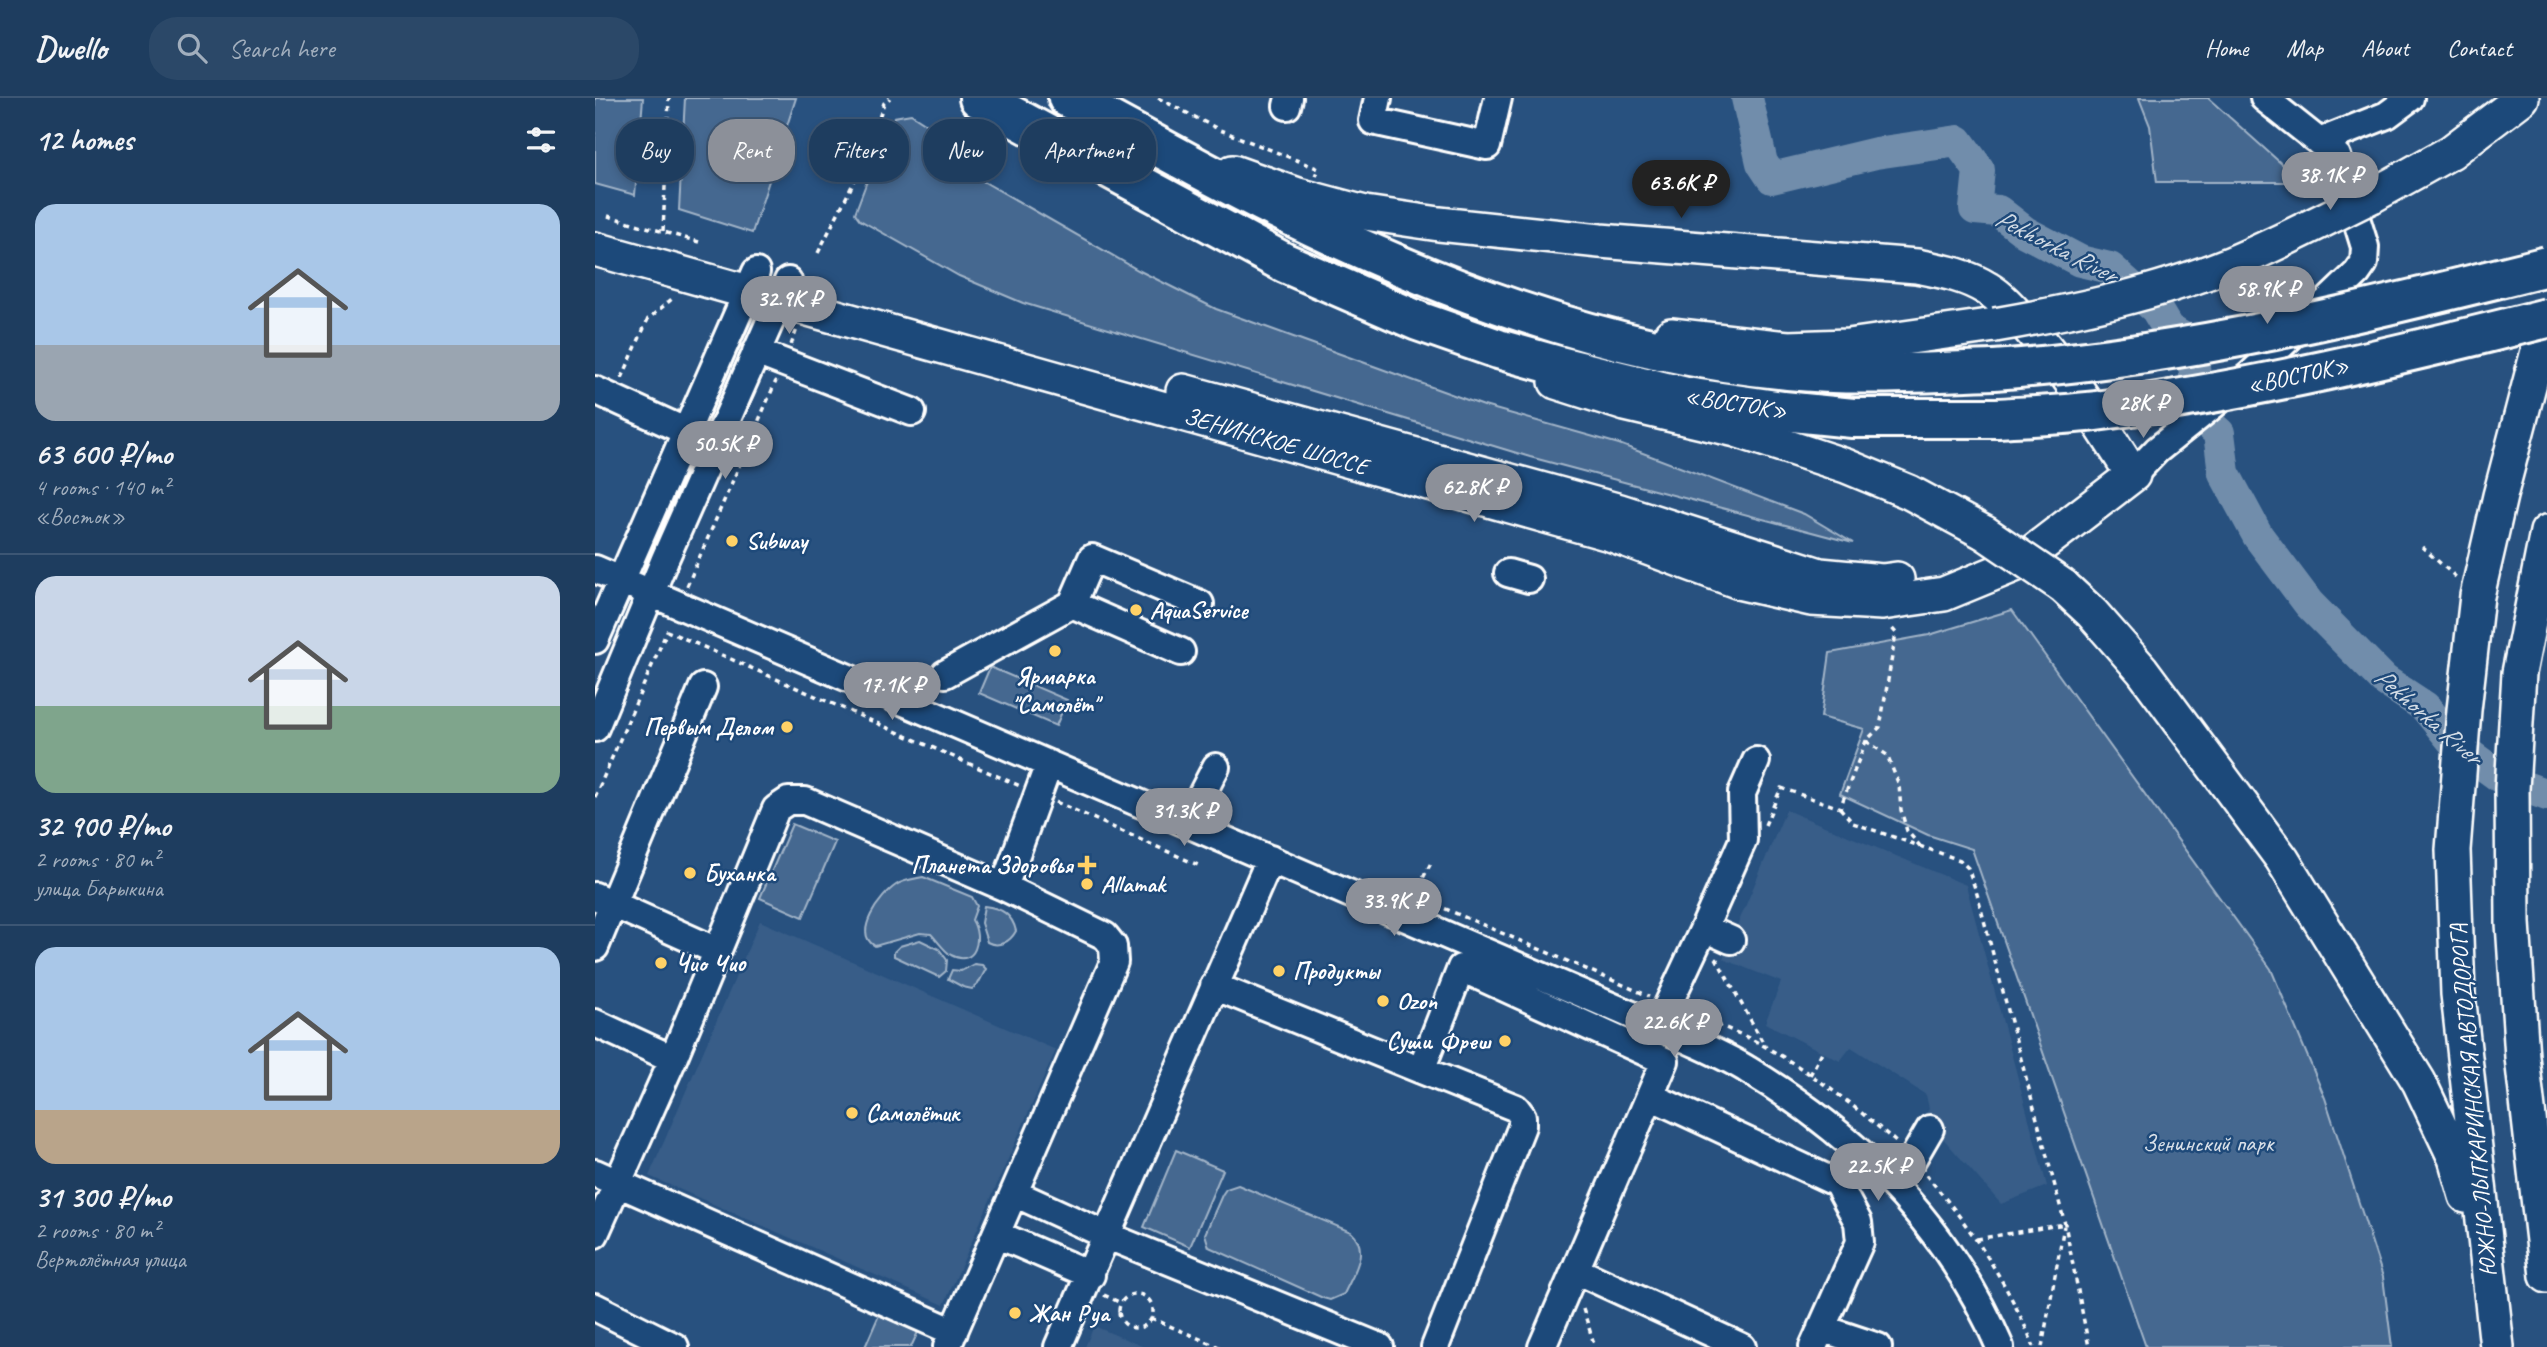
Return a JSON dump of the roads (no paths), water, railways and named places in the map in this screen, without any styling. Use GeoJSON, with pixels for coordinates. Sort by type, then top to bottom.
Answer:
{"type":"FeatureCollection","features":[{"type":"Feature","properties":{"kind":"highway","name":"«ВОСТОК»"},"geometry":{"type":"LineString","coordinates":[[979,98],[1285,263],[1418,321],[1498,349],[1559,366],[1686,397],[1783,411],[1853,418],[1997,418],[2100,411],[2258,384],[2419,350],[2547,317]]}},
{"type":"Feature","properties":{"kind":"highway","name":"«ВОСТОК»"},"geometry":{"type":"LineString","coordinates":[[1068,98],[1263,202],[1347,242],[1523,314],[1607,338],[1683,355],[1788,370],[1827,373],[1994,370],[2074,365],[2169,351],[2416,299],[2547,266]]}},
{"type":"Feature","properties":{"kind":"main road"},"geometry":{"type":"LineString","coordinates":[[1447,285],[1597,323],[1692,338],[1788,348],[1849,346],[2065,313],[2231,264],[2372,196],[2451,152],[2522,98]]}},
{"type":"Feature","properties":{"kind":"main road"},"geometry":{"type":"LineString","coordinates":[[1157,145],[1298,195],[1365,213],[1466,227],[1614,242],[1917,266],[1957,274],[1989,289],[2012,309],[2060,366],[2133,475]]}},
{"type":"Feature","properties":{"kind":"main road","name":"ЗЕНИНСКОЕ ШОССЕ"},"geometry":{"type":"LineString","coordinates":[[601,222],[774,294]]}},
{"type":"Feature","properties":{"kind":"main road","name":"ЗЕНИНСКОЕ ШОССЕ"},"geometry":{"type":"LineString","coordinates":[[595,248],[774,294],[1610,534],[1742,583],[1811,599],[1882,603],[1944,594],[2017,564],[2133,475]]}},
{"type":"Feature","properties":{"kind":"main road"},"geometry":{"type":"LineString","coordinates":[[1285,263],[1423,334],[1512,368],[1625,404],[1736,430],[1846,466],[1909,492],[1985,533],[2063,586],[2092,613],[2142,670],[2282,859],[2419,1082],[2455,1158],[2490,1273]]}},
{"type":"Feature","properties":{"kind":"main road","name":"ЮЖНО-ЛЫТКАРИНСКАЯ АВТОДОРОГА"},"geometry":{"type":"LineString","coordinates":[[2497,1347],[2458,994],[2453,849],[2476,605],[2500,496],[2547,317]]}},
{"type":"Feature","properties":{"kind":"main road"},"geometry":{"type":"LineString","coordinates":[[2547,533],[2519,673],[2512,789],[2512,896],[2522,1057],[2547,1276]]}},
{"type":"Feature","properties":{"kind":"street"},"geometry":{"type":"LineString","coordinates":[[1378,98],[1373,121],[1487,146],[1498,98]]}},
{"type":"Feature","properties":{"kind":"street"},"geometry":{"type":"LineString","coordinates":[[2133,475],[2165,444],[2249,376],[2357,273],[2364,263],[2365,247],[2360,225],[2337,156],[2264,98]]}},
{"type":"Feature","properties":{"kind":"street"},"geometry":{"type":"LineString","coordinates":[[2319,142],[2387,115],[2410,98]]}},
{"type":"Feature","properties":{"kind":"street"},"geometry":{"type":"LineString","coordinates":[[595,727],[756,352],[774,294]]}},
{"type":"Feature","properties":{"kind":"street"},"geometry":{"type":"LineString","coordinates":[[595,640],[685,431],[774,294]]}},
{"type":"Feature","properties":{"kind":"street"},"geometry":{"type":"LineString","coordinates":[[756,352],[912,412]]}},
{"type":"Feature","properties":{"kind":"street"},"geometry":{"type":"LineString","coordinates":[[604,394],[685,431]]}},
{"type":"Feature","properties":{"kind":"street"},"geometry":{"type":"LineString","coordinates":[[929,712],[950,663],[1072,604],[1092,558],[1200,604]]}},
{"type":"Feature","properties":{"kind":"street"},"geometry":{"type":"LineString","coordinates":[[595,569],[1270,859],[1665,1061]]}},
{"type":"Feature","properties":{"kind":"street"},"geometry":{"type":"LineString","coordinates":[[1072,604],[1181,652]]}},
{"type":"Feature","properties":{"kind":"street"},"geometry":{"type":"LineString","coordinates":[[595,947],[604,899],[703,687]]}},
{"type":"Feature","properties":{"kind":"street"},"geometry":{"type":"LineString","coordinates":[[1542,1347],[1582,1273],[1665,1061],[1667,1030],[1718,934],[1744,840],[1742,793],[1757,762]]}},
{"type":"Feature","properties":{"kind":"street"},"geometry":{"type":"LineString","coordinates":[[1004,887],[1049,764]]}},
{"type":"Feature","properties":{"kind":"street"},"geometry":{"type":"LineString","coordinates":[[1187,823],[1216,767]]}},
{"type":"Feature","properties":{"kind":"street"},"geometry":{"type":"LineString","coordinates":[[595,1234],[606,1178],[673,1059],[776,809],[788,801],[805,801],[1004,887],[1105,936],[1113,946],[1114,962],[950,1339],[606,1178]]}},
{"type":"Feature","properties":{"kind":"street"},"geometry":{"type":"LineString","coordinates":[[1058,1347],[1270,859]]}},
{"type":"Feature","properties":{"kind":"street"},"geometry":{"type":"LineString","coordinates":[[604,899],[717,951]]}},
{"type":"Feature","properties":{"kind":"street"},"geometry":{"type":"LineString","coordinates":[[1466,957],[1667,1030],[1747,1069],[1795,1101],[1846,1139],[1914,1205],[1967,1280],[2000,1347]]}},
{"type":"Feature","properties":{"kind":"street"},"geometry":{"type":"LineString","coordinates":[[1421,1070],[1466,957]]}},
{"type":"Feature","properties":{"kind":"street"},"geometry":{"type":"LineString","coordinates":[[1214,986],[1516,1108],[1523,1116],[1522,1126],[1435,1347]]}},
{"type":"Feature","properties":{"kind":"street"},"geometry":{"type":"LineString","coordinates":[[595,1023],[673,1059]]}},
{"type":"Feature","properties":{"kind":"street"},"geometry":{"type":"LineString","coordinates":[[1650,1096],[1837,1183],[1857,1222],[1860,1242],[1817,1338],[1878,1347]]}},
{"type":"Feature","properties":{"kind":"street"},"geometry":{"type":"LineString","coordinates":[[1889,1179],[1912,1160],[1930,1129]]}},
{"type":"Feature","properties":{"kind":"street"},"geometry":{"type":"LineString","coordinates":[[1014,1193],[1108,1236],[1380,1347]]}},
{"type":"Feature","properties":{"kind":"street"},"geometry":{"type":"LineString","coordinates":[[996,1234],[1091,1275]]}},
{"type":"Feature","properties":{"kind":"street"},"geometry":{"type":"LineString","coordinates":[[1582,1273],[1742,1347]]}},
{"type":"Feature","properties":{"kind":"street"},"geometry":{"type":"LineString","coordinates":[[595,1307],[675,1347]]}},
{"type":"Feature","properties":{"kind":"waterway","name":"Pekhorka River"},"geometry":{"type":"LineString","coordinates":[[1747,98],[1762,163],[1772,178],[1876,153],[1958,141],[1979,170],[1975,209],[1998,211],[2025,232],[2080,261],[2110,268],[2156,309],[2168,329],[2190,342],[2202,418],[2219,433],[2224,473],[2258,536],[2309,604],[2384,680],[2425,707],[2456,745],[2503,779],[2547,795]]}},
{"type":"Feature","properties":{"kind":"place","name":"Subway"},"geometry":{"type":"Point","coordinates":[732,541]}},
{"type":"Feature","properties":{"kind":"place","name":"AquaService"},"geometry":{"type":"Point","coordinates":[1136,610]}},
{"type":"Feature","properties":{"kind":"place","name":"Ярмарка \"Самолёт\""},"geometry":{"type":"Point","coordinates":[1055,651]}},
{"type":"Feature","properties":{"kind":"place","name":"Первым Делом"},"geometry":{"type":"Point","coordinates":[787,727]}},
{"type":"Feature","properties":{"kind":"place","name":"Планета Здоровья"},"geometry":{"type":"Point","coordinates":[1087,865]}},
{"type":"Feature","properties":{"kind":"place","name":"Буханка"},"geometry":{"type":"Point","coordinates":[690,873]}},
{"type":"Feature","properties":{"kind":"place","name":"Allamak"},"geometry":{"type":"Point","coordinates":[1087,884]}},
{"type":"Feature","properties":{"kind":"place","name":"Чио Чио"},"geometry":{"type":"Point","coordinates":[661,963]}},
{"type":"Feature","properties":{"kind":"place","name":"Продукты"},"geometry":{"type":"Point","coordinates":[1279,971]}},
{"type":"Feature","properties":{"kind":"place","name":"Ozon"},"geometry":{"type":"Point","coordinates":[1383,1001]}},
{"type":"Feature","properties":{"kind":"place","name":"Суши Фреш"},"geometry":{"type":"Point","coordinates":[1505,1041]}},
{"type":"Feature","properties":{"kind":"place","name":"Самолётик"},"geometry":{"type":"Point","coordinates":[852,1113]}},
{"type":"Feature","properties":{"kind":"place","name":"Жан Руа"},"geometry":{"type":"Point","coordinates":[1015,1313]}},
{"type":"Feature","properties":{"kind":"park label","name":"Зенинский парк"},"geometry":{"type":"Point","coordinates":[2208,1143]}}]}
